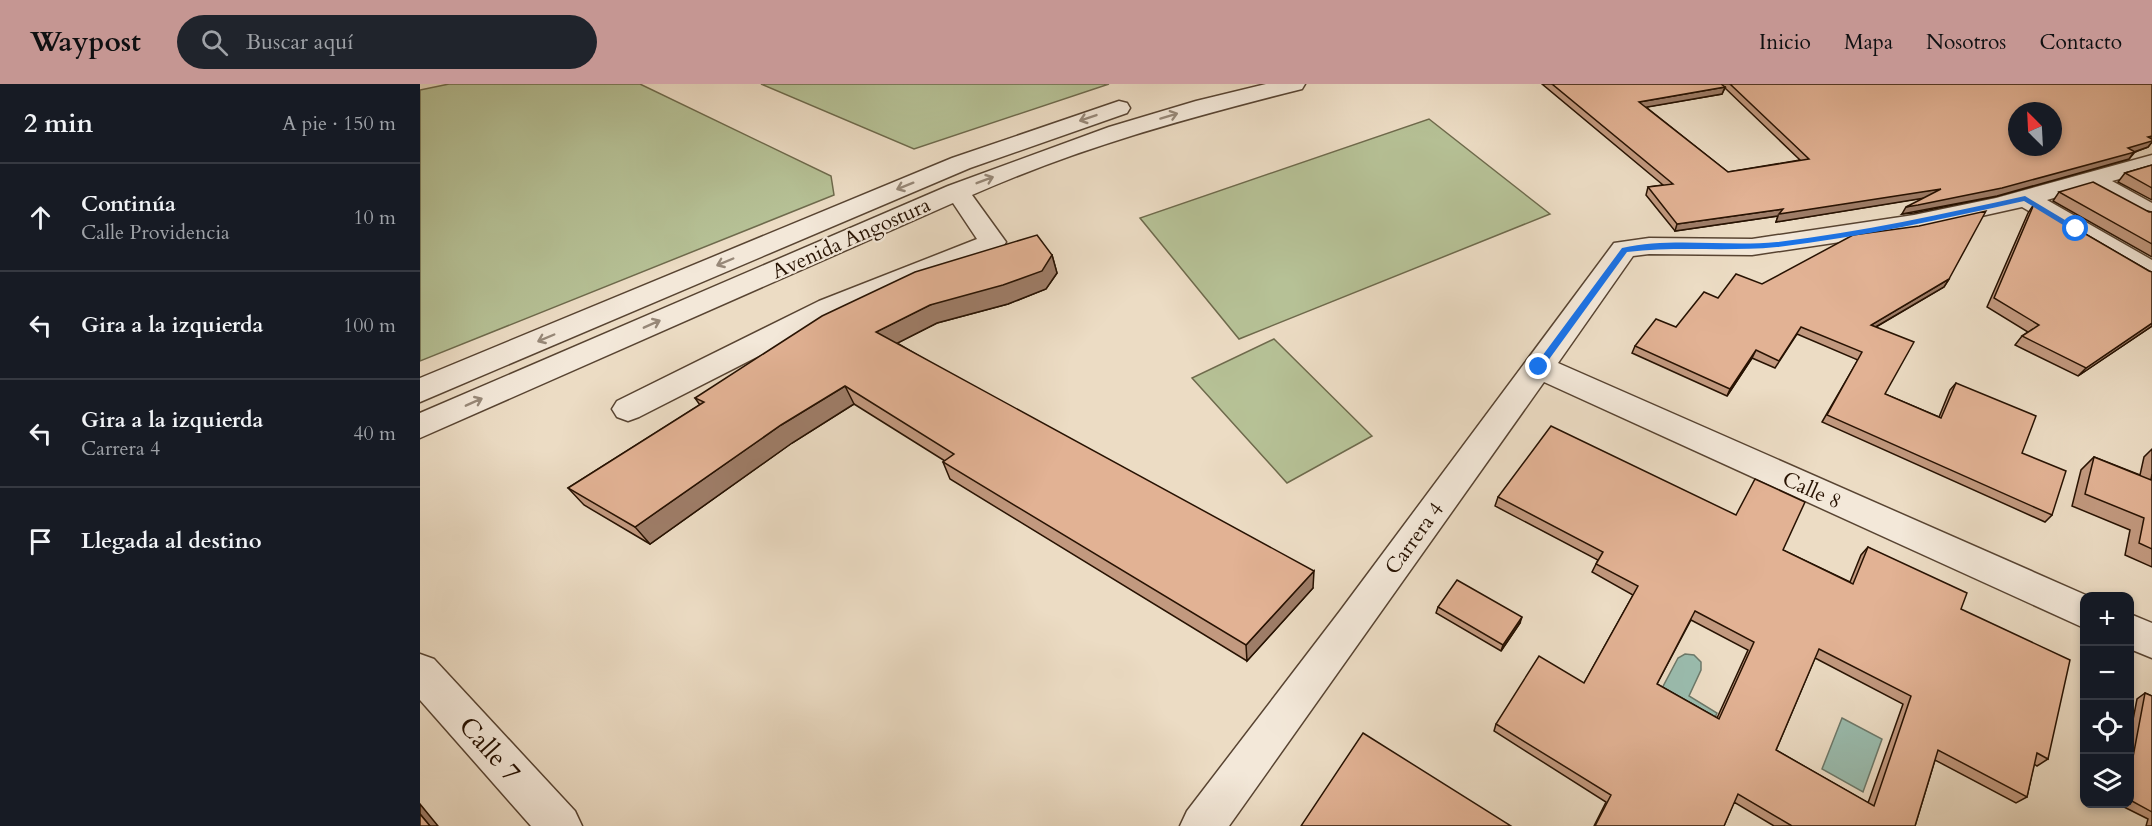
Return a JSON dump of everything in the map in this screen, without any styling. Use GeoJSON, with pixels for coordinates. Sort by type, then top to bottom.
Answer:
{"type":"FeatureCollection","features":[{"type":"Feature","properties":{"kind":"street","name":"Avenida Angostura"},"geometry":{"type":"LineString","coordinates":[[420,391],[961,163],[1100,114],[1204,84]]}},
{"type":"Feature","properties":{"kind":"street","name":"Avenida Angostura"},"geometry":{"type":"LineString","coordinates":[[420,426],[957,191],[1117,132],[1204,106],[1294,84]]}},
{"type":"Feature","properties":{"kind":"street"},"geometry":{"type":"LineString","coordinates":[[2025,198],[2152,162]]}},
{"type":"Feature","properties":{"kind":"street"},"geometry":{"type":"LineString","coordinates":[[2091,180],[2152,213]]}},
{"type":"Feature","properties":{"kind":"street"},"geometry":{"type":"LineString","coordinates":[[628,409],[829,308],[993,242],[957,191]]}},
{"type":"Feature","properties":{"kind":"street"},"geometry":{"type":"LineString","coordinates":[[2025,198],[2152,272]]}},
{"type":"Feature","properties":{"kind":"street","name":"Carrera 4"},"geometry":{"type":"LineString","coordinates":[[1210,823],[1624,249],[1648,246],[1730,247],[1777,244],[1914,223],[2025,198]]}},
{"type":"Feature","properties":{"kind":"street","name":"Calle 8"},"geometry":{"type":"LineString","coordinates":[[1539,367],[2080,610]]}},
{"type":"Feature","properties":{"kind":"street"},"geometry":{"type":"LineString","coordinates":[[2134,633],[2152,641]]}},
{"type":"Feature","properties":{"kind":"street","name":"Calle 7"},"geometry":{"type":"LineString","coordinates":[[420,672],[560,826]]}},
{"type":"Feature","properties":{"kind":"shaded area"},"geometry":{"type":"Polygon","coordinates":[[[449,84],[640,84],[831,176],[834,195],[420,361],[420,90],[449,84]]]}},
{"type":"Feature","properties":{"kind":"shaded area"},"geometry":{"type":"Polygon","coordinates":[[[761,84],[1109,84],[914,149],[761,84]]]}},
{"type":"Feature","properties":{"kind":"shaded area"},"geometry":{"type":"Polygon","coordinates":[[[1429,119],[1550,214],[1239,339],[1140,218],[1429,119]]]}},
{"type":"Feature","properties":{"kind":"shaded area"},"geometry":{"type":"Polygon","coordinates":[[[1274,339],[1372,436],[1287,483],[1192,378],[1274,339]]]}},
{"type":"Feature","properties":{"kind":"shaded area"},"geometry":{"type":"Polygon","coordinates":[[[1685,654],[1694,655],[1701,662],[1701,670],[1689,696],[1717,713],[1712,724],[1659,694],[1678,658],[1685,654]]]}},
{"type":"Feature","properties":{"kind":"shaded area"},"geometry":{"type":"Polygon","coordinates":[[[1842,718],[1882,739],[1863,792],[1822,769],[1842,718]]]}},
{"type":"Feature","properties":{"kind":"building"},"geometry":{"type":"Polygon","coordinates":[[[1552,84],[1721,84],[1725,87],[1639,102],[1728,172],[1809,159],[1730,84],[2152,84],[2152,136],[2148,137],[2152,141],[2128,148],[2135,152],[2002,188],[1906,207],[1941,189],[1779,214],[1783,209],[1677,224],[1648,187],[1673,184],[1552,84]]]}},
{"type":"Feature","properties":{"kind":"building"},"geometry":{"type":"Polygon","coordinates":[[[2152,165],[2152,188],[2125,173],[2152,165]]]}},
{"type":"Feature","properties":{"kind":"building"},"geometry":{"type":"Polygon","coordinates":[[[2093,182],[2152,212],[2152,244],[2059,192],[2093,182]]]}},
{"type":"Feature","properties":{"kind":"building"},"geometry":{"type":"Polygon","coordinates":[[[2034,204],[2152,272],[2152,323],[2086,368],[2022,336],[2039,325],[1994,298],[2034,204]]]}},
{"type":"Feature","properties":{"kind":"building"},"geometry":{"type":"Polygon","coordinates":[[[1986,211],[1949,279],[1871,325],[1914,342],[1885,394],[1941,418],[1956,383],[2036,416],[2022,453],[2066,471],[2052,515],[1827,415],[1862,352],[1801,327],[1779,361],[1756,350],[1730,389],[1635,346],[1656,319],[1676,327],[1704,292],[1718,298],[1736,274],[1762,284],[1853,235],[1919,226],[1986,211]]]}},
{"type":"Feature","properties":{"kind":"building"},"geometry":{"type":"Polygon","coordinates":[[[1037,235],[1052,255],[1042,271],[1003,285],[930,305],[876,332],[1314,571],[1246,645],[943,462],[954,454],[845,386],[781,425],[635,527],[568,488],[704,402],[695,398],[822,316],[915,272],[1037,235]]]}},
{"type":"Feature","properties":{"kind":"building"},"geometry":{"type":"Polygon","coordinates":[[[1551,426],[1736,515],[1755,479],[1805,502],[1783,550],[1853,584],[1868,547],[1967,593],[1961,609],[2070,660],[2048,759],[2037,753],[2027,797],[1938,750],[1915,826],[1792,826],[1738,794],[1724,826],[1595,826],[1611,795],[1496,724],[1539,656],[1584,683],[1638,586],[1596,564],[1603,552],[1498,497],[1551,426]],[[1695,611],[1657,684],[1719,719],[1754,642],[1695,611]],[[1819,649],[1776,750],[1874,806],[1911,696],[1819,649]]]}},
{"type":"Feature","properties":{"kind":"building"},"geometry":{"type":"Polygon","coordinates":[[[2094,457],[2151,480],[2152,474],[2152,549],[2139,543],[2144,518],[2085,494],[2094,457]]]}},
{"type":"Feature","properties":{"kind":"building"},"geometry":{"type":"Polygon","coordinates":[[[1457,580],[1522,617],[1503,645],[1438,607],[1457,580]]]}},
{"type":"Feature","properties":{"kind":"building"},"geometry":{"type":"Polygon","coordinates":[[[2145,693],[2152,696],[2152,812],[2134,802],[2134,752],[2145,693]]]}},
{"type":"Feature","properties":{"kind":"building"},"geometry":{"type":"Polygon","coordinates":[[[1363,733],[1511,826],[1301,826],[1363,733]]]}},
{"type":"Feature","properties":{"kind":"building"},"geometry":{"type":"Polygon","coordinates":[[[420,814],[430,826],[420,826],[420,814]]]}},
{"type":"Feature","properties":{"kind":"route"},"geometry":{"type":"LineString","coordinates":[[1539,367],[1624,249],[1648,246],[1752,247],[1777,244],[1914,223],[2025,198],[2076,229]]}}]}
